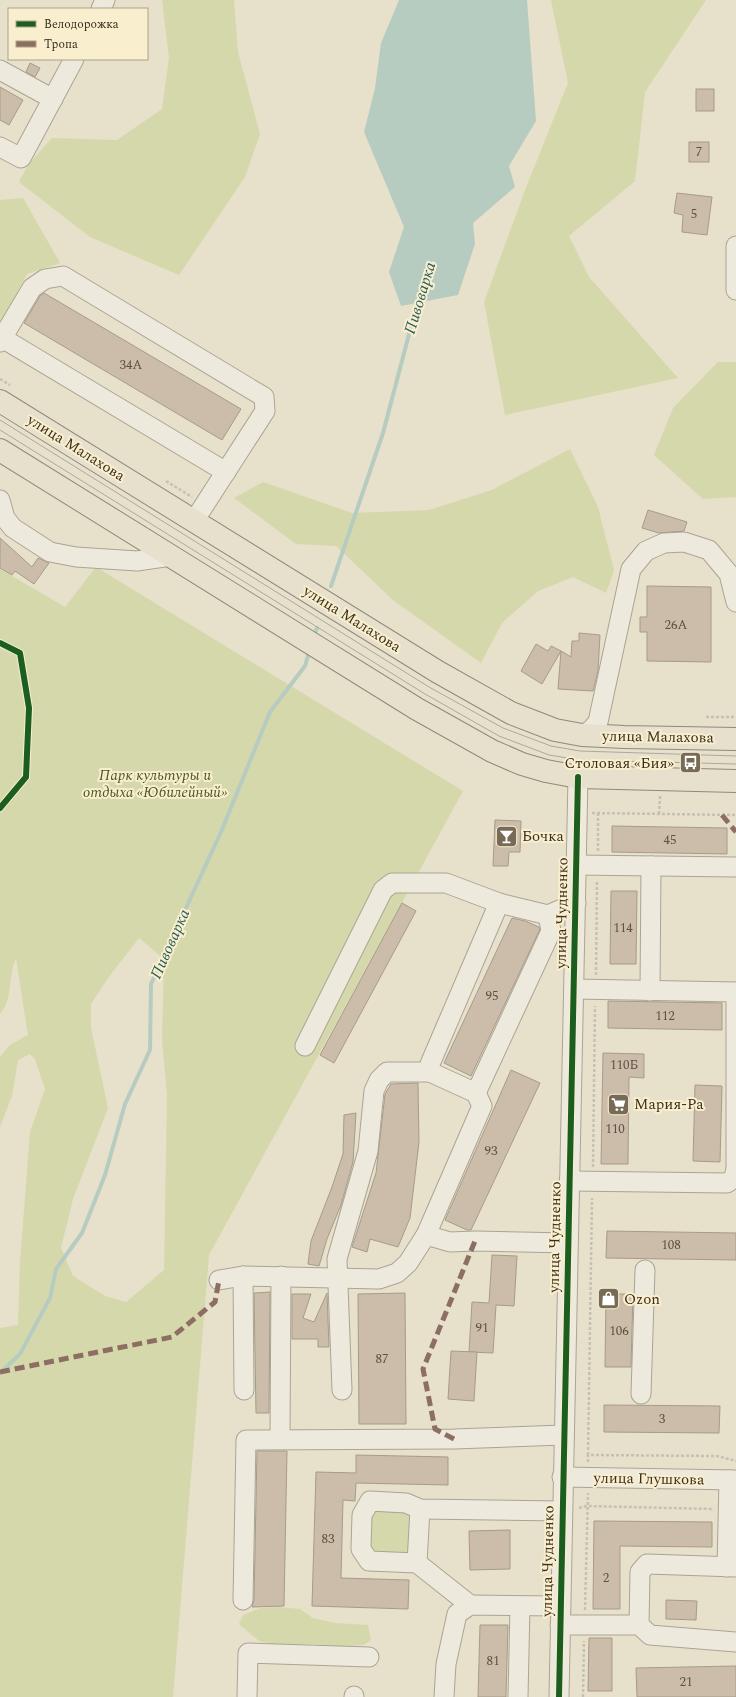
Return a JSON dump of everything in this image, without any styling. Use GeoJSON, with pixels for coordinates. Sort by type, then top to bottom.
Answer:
{"type":"FeatureCollection","features":[{"type":"Feature","properties":{"kind":"main road","name":"улица Малахова"},"geometry":{"type":"LineString","coordinates":[[0,400],[438,672],[532,723],[555,730],[582,735],[736,739]]}},
{"type":"Feature","properties":{"kind":"main road"},"geometry":{"type":"LineString","coordinates":[[0,450],[417,709],[479,744],[522,764],[546,771],[578,777],[736,781]]}},
{"type":"Feature","properties":{"kind":"street"},"geometry":{"type":"LineString","coordinates":[[0,147],[21,158],[54,99],[74,60]]}},
{"type":"Feature","properties":{"kind":"street"},"geometry":{"type":"LineString","coordinates":[[0,70],[54,99]]}},
{"type":"Feature","properties":{"kind":"street"},"geometry":{"type":"LineString","coordinates":[[736,246],[736,289]]}},
{"type":"Feature","properties":{"kind":"street"},"geometry":{"type":"LineString","coordinates":[[194,521],[226,472],[265,411],[264,397],[64,276],[45,279],[32,288],[1,340],[226,472]]}},
{"type":"Feature","properties":{"kind":"street"},"geometry":{"type":"LineString","coordinates":[[0,500],[5,518],[13,528],[50,552],[76,558],[137,561],[171,556]]}},
{"type":"Feature","properties":{"kind":"street"},"geometry":{"type":"LineString","coordinates":[[582,735],[591,730],[598,722],[631,568],[646,551],[664,543],[684,542],[709,550],[729,574],[736,602]]}},
{"type":"Feature","properties":{"kind":"street","name":"улица Чудненко"},"geometry":{"type":"LineString","coordinates":[[558,1697],[578,777]]}},
{"type":"Feature","properties":{"kind":"street"},"geometry":{"type":"LineString","coordinates":[[576,865],[736,867]]}},
{"type":"Feature","properties":{"kind":"street"},"geometry":{"type":"LineString","coordinates":[[650,991],[652,866]]}},
{"type":"Feature","properties":{"kind":"street"},"geometry":{"type":"LineString","coordinates":[[305,1046],[383,890],[392,883],[446,883],[499,903],[548,915],[576,903]]}},
{"type":"Feature","properties":{"kind":"street"},"geometry":{"type":"LineString","coordinates":[[430,1072],[430,1064],[499,903]]}},
{"type":"Feature","properties":{"kind":"street"},"geometry":{"type":"LineString","coordinates":[[476,1093],[551,931],[548,915]]}},
{"type":"Feature","properties":{"kind":"street"},"geometry":{"type":"LineString","coordinates":[[569,1181],[727,1183],[734,1178],[736,1168],[736,992],[574,989]]}},
{"type":"Feature","properties":{"kind":"street"},"geometry":{"type":"LineString","coordinates":[[220,1280],[243,1276],[281,1276],[339,1278],[379,1279],[397,1273],[408,1263],[426,1235],[482,1106],[476,1093],[430,1072],[387,1072],[379,1080],[374,1091],[368,1151],[337,1259],[339,1278],[342,1390]]}},
{"type":"Feature","properties":{"kind":"street"},"geometry":{"type":"LineString","coordinates":[[426,1235],[450,1242],[475,1241],[568,1243]]}},
{"type":"Feature","properties":{"kind":"street"},"geometry":{"type":"LineString","coordinates":[[641,1394],[645,1270]]}},
{"type":"Feature","properties":{"kind":"street"},"geometry":{"type":"LineString","coordinates":[[243,1276],[244,1390]]}},
{"type":"Feature","properties":{"kind":"street"},"geometry":{"type":"LineString","coordinates":[[280,1439],[281,1276]]}},
{"type":"Feature","properties":{"kind":"street"},"geometry":{"type":"LineString","coordinates":[[243,1600],[246,1440],[454,1439],[563,1435]]}},
{"type":"Feature","properties":{"kind":"street","name":"улица Глушкова"},"geometry":{"type":"LineString","coordinates":[[562,1477],[733,1480]]}},
{"type":"Feature","properties":{"kind":"street"},"geometry":{"type":"LineString","coordinates":[[639,1625],[640,1572],[647,1564],[732,1567],[729,1509],[733,1480]]}},
{"type":"Feature","properties":{"kind":"street"},"geometry":{"type":"LineString","coordinates":[[470,1605],[417,1564],[369,1561],[361,1549],[362,1515],[370,1501],[406,1503],[420,1509],[561,1511]]}},
{"type":"Feature","properties":{"kind":"street"},"geometry":{"type":"LineString","coordinates":[[417,1564],[420,1509]]}},
{"type":"Feature","properties":{"kind":"street"},"geometry":{"type":"LineString","coordinates":[[444,1697],[446,1664],[457,1614],[470,1605],[560,1606]]}},
{"type":"Feature","properties":{"kind":"street"},"geometry":{"type":"LineString","coordinates":[[518,1697],[520,1606]]}},
{"type":"Feature","properties":{"kind":"street"},"geometry":{"type":"LineString","coordinates":[[560,1625],[639,1625],[650,1635],[736,1642]]}},
{"type":"Feature","properties":{"kind":"street"},"geometry":{"type":"LineString","coordinates":[[247,1697],[248,1653],[368,1657]]}},
{"type":"Feature","properties":{"kind":"path"},"geometry":{"type":"LineString","coordinates":[[706,717],[736,717]]}},
{"type":"Feature","properties":{"kind":"path"},"geometry":{"type":"LineString","coordinates":[[659,814],[660,795]]}},
{"type":"Feature","properties":{"kind":"path"},"geometry":{"type":"LineString","coordinates":[[578,812],[736,815]]}},
{"type":"Feature","properties":{"kind":"path"},"geometry":{"type":"LineString","coordinates":[[583,1697],[588,1478],[598,813]]}},
{"type":"Feature","properties":{"kind":"path"},"geometry":{"type":"LineString","coordinates":[[588,1455],[717,1456],[736,1461]]}},
{"type":"Feature","properties":{"kind":"path"},"geometry":{"type":"LineString","coordinates":[[561,1511],[587,1506],[729,1509]]}},
{"type":"Feature","properties":{"kind":"green space"},"geometry":{"type":"Polygon","coordinates":[[[162,0],[234,0],[238,52],[260,134],[245,177],[179,275],[90,237],[19,182],[28,165],[52,138],[117,140],[162,109],[169,58],[162,0]]]}},
{"type":"Feature","properties":{"kind":"green space"},"geometry":{"type":"Polygon","coordinates":[[[551,0],[706,0],[645,92],[635,181],[569,236],[589,277],[678,378],[505,415],[484,302],[527,185],[568,83],[551,0]]]}},
{"type":"Feature","properties":{"kind":"green space"},"geometry":{"type":"Polygon","coordinates":[[[23,198],[60,263],[27,274],[0,325],[0,200],[23,198]]]}},
{"type":"Feature","properties":{"kind":"green space"},"geometry":{"type":"Polygon","coordinates":[[[718,362],[736,362],[736,497],[703,499],[654,455],[673,408],[718,362]]]}},
{"type":"Feature","properties":{"kind":"green space"},"geometry":{"type":"Polygon","coordinates":[[[570,449],[598,507],[614,570],[606,593],[573,577],[538,591],[502,623],[481,663],[393,600],[336,546],[296,544],[234,498],[263,482],[352,513],[429,510],[492,490],[570,449]]]}},
{"type":"Feature","properties":{"kind":"green space","name":"Парк культуры и отдыха «Юбилейный»"},"geometry":{"type":"Polygon","coordinates":[[[96,567],[463,791],[209,1255],[173,1697],[0,1697],[0,1328],[18,1325],[20,1262],[30,1132],[45,1089],[35,1059],[30,1054],[18,1060],[12,1096],[0,1127],[0,1057],[10,1045],[28,1035],[16,958],[7,1002],[0,1014],[0,569],[65,607],[96,567]],[[139,938],[108,978],[91,1004],[91,1028],[108,1108],[73,1199],[61,1248],[73,1276],[105,1296],[126,1302],[164,1270],[167,1096],[162,1039],[164,959],[139,938]]]}},
{"type":"Feature","properties":{"kind":"green space"},"geometry":{"type":"Polygon","coordinates":[[[380,1508],[408,1512],[412,1520],[411,1550],[390,1554],[369,1550],[370,1521],[375,1511],[380,1508]]]}},
{"type":"Feature","properties":{"kind":"green space"},"geometry":{"type":"Polygon","coordinates":[[[279,1607],[300,1609],[313,1618],[335,1623],[368,1625],[371,1640],[363,1645],[336,1647],[316,1644],[272,1644],[259,1641],[239,1624],[243,1615],[261,1608],[279,1607]]]}},
{"type":"Feature","properties":{"kind":"water"},"geometry":{"type":"Polygon","coordinates":[[[399,0],[527,0],[536,121],[509,166],[515,187],[473,223],[475,244],[458,295],[401,306],[389,272],[404,227],[364,132],[375,88],[381,43],[399,0]]]}},
{"type":"Feature","properties":{"kind":"building"},"geometry":{"type":"Polygon","coordinates":[[[30,63],[40,68],[35,77],[26,72],[30,63]]]}},
{"type":"Feature","properties":{"kind":"building"},"geometry":{"type":"Polygon","coordinates":[[[0,87],[23,100],[9,125],[0,120],[0,87]]]}},
{"type":"Feature","properties":{"kind":"building"},"geometry":{"type":"Polygon","coordinates":[[[696,89],[714,89],[714,111],[696,111],[696,89]]]}},
{"type":"Feature","properties":{"kind":"building"},"geometry":{"type":"Polygon","coordinates":[[[689,142],[709,142],[709,162],[689,162],[689,142]]]}},
{"type":"Feature","properties":{"kind":"building"},"geometry":{"type":"Polygon","coordinates":[[[677,193],[712,197],[707,235],[682,232],[683,215],[674,213],[677,193]]]}},
{"type":"Feature","properties":{"kind":"building"},"geometry":{"type":"Polygon","coordinates":[[[44,293],[241,409],[222,440],[24,323],[40,296],[44,293]]]}},
{"type":"Feature","properties":{"kind":"building"},"geometry":{"type":"Polygon","coordinates":[[[648,510],[687,522],[684,531],[659,533],[642,528],[648,510]]]}},
{"type":"Feature","properties":{"kind":"building"},"geometry":{"type":"Polygon","coordinates":[[[0,538],[32,567],[38,558],[49,563],[34,584],[15,571],[12,575],[0,568],[0,538]]]}},
{"type":"Feature","properties":{"kind":"building"},"geometry":{"type":"Polygon","coordinates":[[[647,586],[711,587],[711,662],[647,661],[647,632],[640,632],[640,617],[647,617],[647,586]]]}},
{"type":"Feature","properties":{"kind":"building"},"geometry":{"type":"Polygon","coordinates":[[[579,633],[600,635],[598,671],[593,691],[558,689],[561,651],[571,657],[572,641],[579,641],[579,633]]]}},
{"type":"Feature","properties":{"kind":"building"},"geometry":{"type":"Polygon","coordinates":[[[536,644],[548,651],[551,646],[561,651],[542,684],[521,671],[536,644]]]}},
{"type":"Feature","properties":{"kind":"building","name":"Бочка"},"geometry":{"type":"Polygon","coordinates":[[[495,820],[521,821],[520,852],[509,852],[508,866],[493,866],[495,820]]]}},
{"type":"Feature","properties":{"kind":"building"},"geometry":{"type":"Polygon","coordinates":[[[612,826],[727,828],[727,854],[612,852],[612,826]]]}},
{"type":"Feature","properties":{"kind":"building"},"geometry":{"type":"Polygon","coordinates":[[[611,891],[637,891],[636,964],[610,964],[611,891]]]}},
{"type":"Feature","properties":{"kind":"building"},"geometry":{"type":"Polygon","coordinates":[[[402,903],[416,911],[334,1063],[320,1055],[402,903]]]}},
{"type":"Feature","properties":{"kind":"building"},"geometry":{"type":"Polygon","coordinates":[[[512,918],[525,921],[539,927],[540,929],[471,1076],[444,1063],[512,918]]]}},
{"type":"Feature","properties":{"kind":"building"},"geometry":{"type":"Polygon","coordinates":[[[608,1001],[722,1003],[722,1030],[608,1028],[608,1001]]]}},
{"type":"Feature","properties":{"kind":"building"},"geometry":{"type":"Polygon","coordinates":[[[603,1053],[644,1054],[644,1078],[629,1077],[628,1164],[601,1164],[603,1053]]]}},
{"type":"Feature","properties":{"kind":"building"},"geometry":{"type":"Polygon","coordinates":[[[511,1070],[540,1083],[471,1230],[467,1230],[445,1220],[511,1070]]]}},
{"type":"Feature","properties":{"kind":"building"},"geometry":{"type":"Polygon","coordinates":[[[418,1083],[419,1142],[410,1218],[398,1247],[370,1239],[367,1252],[352,1247],[376,1173],[385,1094],[391,1084],[418,1083]]]}},
{"type":"Feature","properties":{"kind":"building"},"geometry":{"type":"Polygon","coordinates":[[[695,1085],[722,1086],[720,1162],[693,1161],[695,1085]]]}},
{"type":"Feature","properties":{"kind":"building"},"geometry":{"type":"Polygon","coordinates":[[[356,1113],[353,1162],[341,1205],[327,1239],[319,1266],[308,1264],[311,1241],[343,1154],[344,1115],[356,1113]]]}},
{"type":"Feature","properties":{"kind":"building"},"geometry":{"type":"Polygon","coordinates":[[[607,1231],[736,1233],[736,1260],[606,1258],[607,1231]]]}},
{"type":"Feature","properties":{"kind":"building"},"geometry":{"type":"Polygon","coordinates":[[[492,1255],[517,1256],[514,1306],[496,1305],[493,1353],[469,1352],[472,1302],[489,1303],[492,1255]]]}},
{"type":"Feature","properties":{"kind":"building"},"geometry":{"type":"Polygon","coordinates":[[[270,1292],[269,1413],[256,1413],[254,1293],[270,1292]]]}},
{"type":"Feature","properties":{"kind":"building"},"geometry":{"type":"Polygon","coordinates":[[[327,1293],[329,1347],[318,1347],[318,1339],[292,1339],[292,1294],[311,1294],[303,1318],[314,1322],[327,1293]]]}},
{"type":"Feature","properties":{"kind":"building"},"geometry":{"type":"Polygon","coordinates":[[[405,1293],[406,1424],[359,1424],[358,1294],[405,1293]]]}},
{"type":"Feature","properties":{"kind":"building"},"geometry":{"type":"Polygon","coordinates":[[[606,1294],[633,1294],[631,1367],[605,1367],[606,1294]]]}},
{"type":"Feature","properties":{"kind":"building"},"geometry":{"type":"Polygon","coordinates":[[[451,1351],[477,1352],[474,1401],[448,1399],[451,1351]]]}},
{"type":"Feature","properties":{"kind":"building"},"geometry":{"type":"Polygon","coordinates":[[[604,1405],[720,1406],[719,1433],[604,1432],[604,1405]]]}},
{"type":"Feature","properties":{"kind":"building"},"geometry":{"type":"Polygon","coordinates":[[[257,1451],[287,1451],[284,1606],[252,1607],[254,1600],[257,1451]]]}},
{"type":"Feature","properties":{"kind":"building"},"geometry":{"type":"Polygon","coordinates":[[[356,1455],[448,1457],[448,1485],[356,1483],[355,1501],[343,1500],[341,1578],[409,1580],[408,1609],[312,1606],[316,1472],[356,1473],[356,1455]]]}},
{"type":"Feature","properties":{"kind":"building"},"geometry":{"type":"Polygon","coordinates":[[[594,1521],[712,1522],[712,1547],[620,1546],[620,1609],[593,1609],[594,1521]]]}},
{"type":"Feature","properties":{"kind":"building"},"geometry":{"type":"Polygon","coordinates":[[[510,1530],[510,1569],[470,1570],[469,1531],[510,1530]]]}},
{"type":"Feature","properties":{"kind":"building"},"geometry":{"type":"Polygon","coordinates":[[[666,1600],[697,1601],[696,1620],[666,1619],[666,1600]]]}},
{"type":"Feature","properties":{"kind":"building"},"geometry":{"type":"Polygon","coordinates":[[[480,1625],[508,1625],[506,1697],[478,1697],[480,1625]]]}},
{"type":"Feature","properties":{"kind":"building"},"geometry":{"type":"Polygon","coordinates":[[[589,1638],[612,1638],[612,1691],[588,1691],[589,1638]]]}},
{"type":"Feature","properties":{"kind":"building"},"geometry":{"type":"Polygon","coordinates":[[[736,1666],[736,1697],[637,1697],[636,1668],[736,1666]]]}},
{"type":"Feature","properties":{"kind":"waterway","name":"Пивоварка"},"geometry":{"type":"LineString","coordinates":[[331,586],[383,433],[418,300]]}},
{"type":"Feature","properties":{"kind":"waterway","name":"Пивоварка"},"geometry":{"type":"LineString","coordinates":[[314,637],[317,628]]}},
{"type":"Feature","properties":{"kind":"waterway","name":"Пивоварка"},"geometry":{"type":"LineString","coordinates":[[0,1373],[20,1354],[50,1298],[56,1269],[82,1233],[105,1175],[125,1104],[150,1050],[151,984],[221,832],[270,712],[305,666],[310,649]]}},
{"type":"Feature","properties":{"kind":"tram line"},"geometry":{"type":"LineString","coordinates":[[0,420],[429,687],[503,728],[551,746],[580,751],[736,756]]}},
{"type":"Feature","properties":{"kind":"tram line"},"geometry":{"type":"LineString","coordinates":[[0,430],[425,694],[499,736],[549,755],[580,760],[736,764]]}},
{"type":"Feature","properties":{"kind":"marked path"},"geometry":{"type":"LineString","coordinates":[[722,815],[736,832]]}},
{"type":"Feature","properties":{"kind":"marked path"},"geometry":{"type":"LineString","coordinates":[[454,1439],[435,1429],[423,1369],[475,1241]]}},
{"type":"Feature","properties":{"kind":"marked path"},"geometry":{"type":"LineString","coordinates":[[0,1372],[172,1337],[215,1302],[219,1280]]}},
{"type":"Feature","properties":{"kind":"cycle path"},"geometry":{"type":"LineString","coordinates":[[0,643],[20,653],[29,708],[26,777],[0,808]]}},
{"type":"Feature","properties":{"kind":"cycle path"},"geometry":{"type":"LineString","coordinates":[[559,1697],[578,777]]}},
{"type":"Feature","properties":{"kind":"place","name":"Столовая «Бия»"},"geometry":{"type":"Point","coordinates":[690,763]}},
{"type":"Feature","properties":{"kind":"place","name":"Бочка"},"geometry":{"type":"Point","coordinates":[507,836]}},
{"type":"Feature","properties":{"kind":"place","name":"Мария-Ра"},"geometry":{"type":"Point","coordinates":[619,1104]}},
{"type":"Feature","properties":{"kind":"place","name":"Ozon"},"geometry":{"type":"Point","coordinates":[609,1299]}}]}
